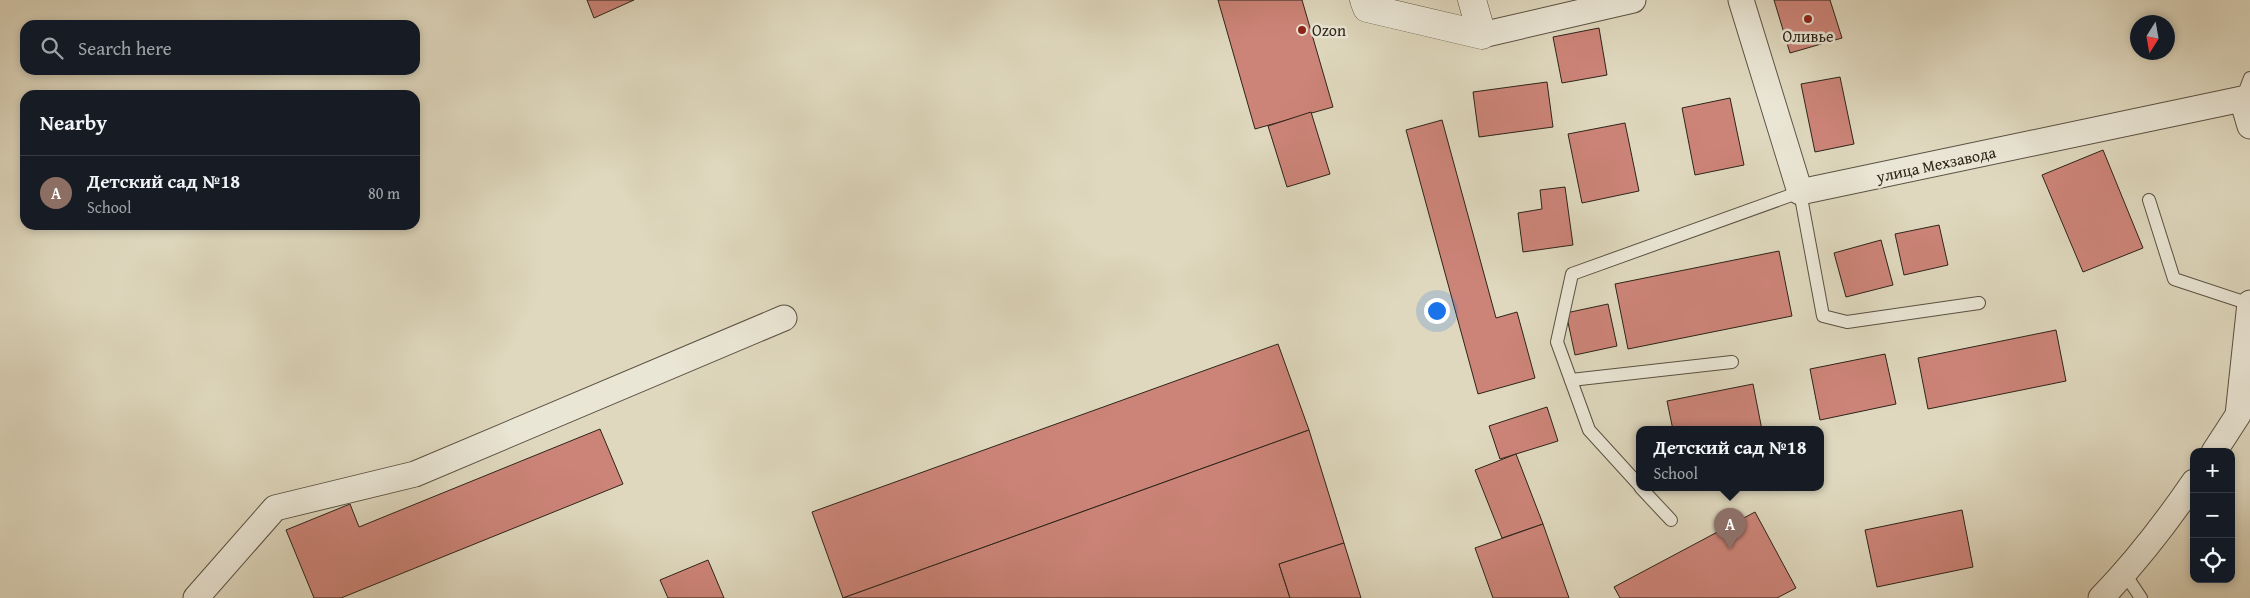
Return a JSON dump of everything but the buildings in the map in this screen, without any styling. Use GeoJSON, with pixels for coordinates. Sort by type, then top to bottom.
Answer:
{"type":"FeatureCollection","features":[{"type":"Feature","properties":{"kind":"street"},"geometry":{"type":"LineString","coordinates":[[1364,0],[1367,8],[1482,35],[1633,0]]}},
{"type":"Feature","properties":{"kind":"street"},"geometry":{"type":"LineString","coordinates":[[1472,0],[1482,35]]}},
{"type":"Feature","properties":{"kind":"street"},"geometry":{"type":"LineString","coordinates":[[1741,0],[1800,192]]}},
{"type":"Feature","properties":{"kind":"street","name":"улица Мехзавода"},"geometry":{"type":"LineString","coordinates":[[1800,192],[2246,89],[2250,126]]}},
{"type":"Feature","properties":{"kind":"street"},"geometry":{"type":"LineString","coordinates":[[2217,448],[2238,415],[2250,303]]}},
{"type":"Feature","properties":{"kind":"street"},"geometry":{"type":"LineString","coordinates":[[196,598],[274,508],[415,474],[784,318]]}},
{"type":"Feature","properties":{"kind":"street"},"geometry":{"type":"LineString","coordinates":[[2101,598],[2124,574],[2170,518],[2190,488]]}},
{"type":"Feature","properties":{"kind":"lane"},"geometry":{"type":"LineString","coordinates":[[1636,482],[1589,430],[1557,342],[1572,274],[1800,192],[1823,316],[1847,322],[1979,303]]}},
{"type":"Feature","properties":{"kind":"lane"},"geometry":{"type":"LineString","coordinates":[[2149,200],[2174,279],[2250,303]]}},
{"type":"Feature","properties":{"kind":"lane"},"geometry":{"type":"LineString","coordinates":[[1571,380],[1732,362]]}},
{"type":"Feature","properties":{"kind":"lane"},"geometry":{"type":"LineString","coordinates":[[1645,491],[1671,520]]}},
{"type":"Feature","properties":{"kind":"lane"},"geometry":{"type":"LineString","coordinates":[[2124,574],[2141,598]]}},
{"type":"Feature","properties":{"kind":"place","name":"Оливье"},"geometry":{"type":"Point","coordinates":[1808,19]}},
{"type":"Feature","properties":{"kind":"place","name":"Ozon"},"geometry":{"type":"Point","coordinates":[1302,30]}},
{"type":"Feature","properties":{"kind":"place","name":"Детский сад №18"},"geometry":{"type":"Point","coordinates":[1730,549]}}]}
